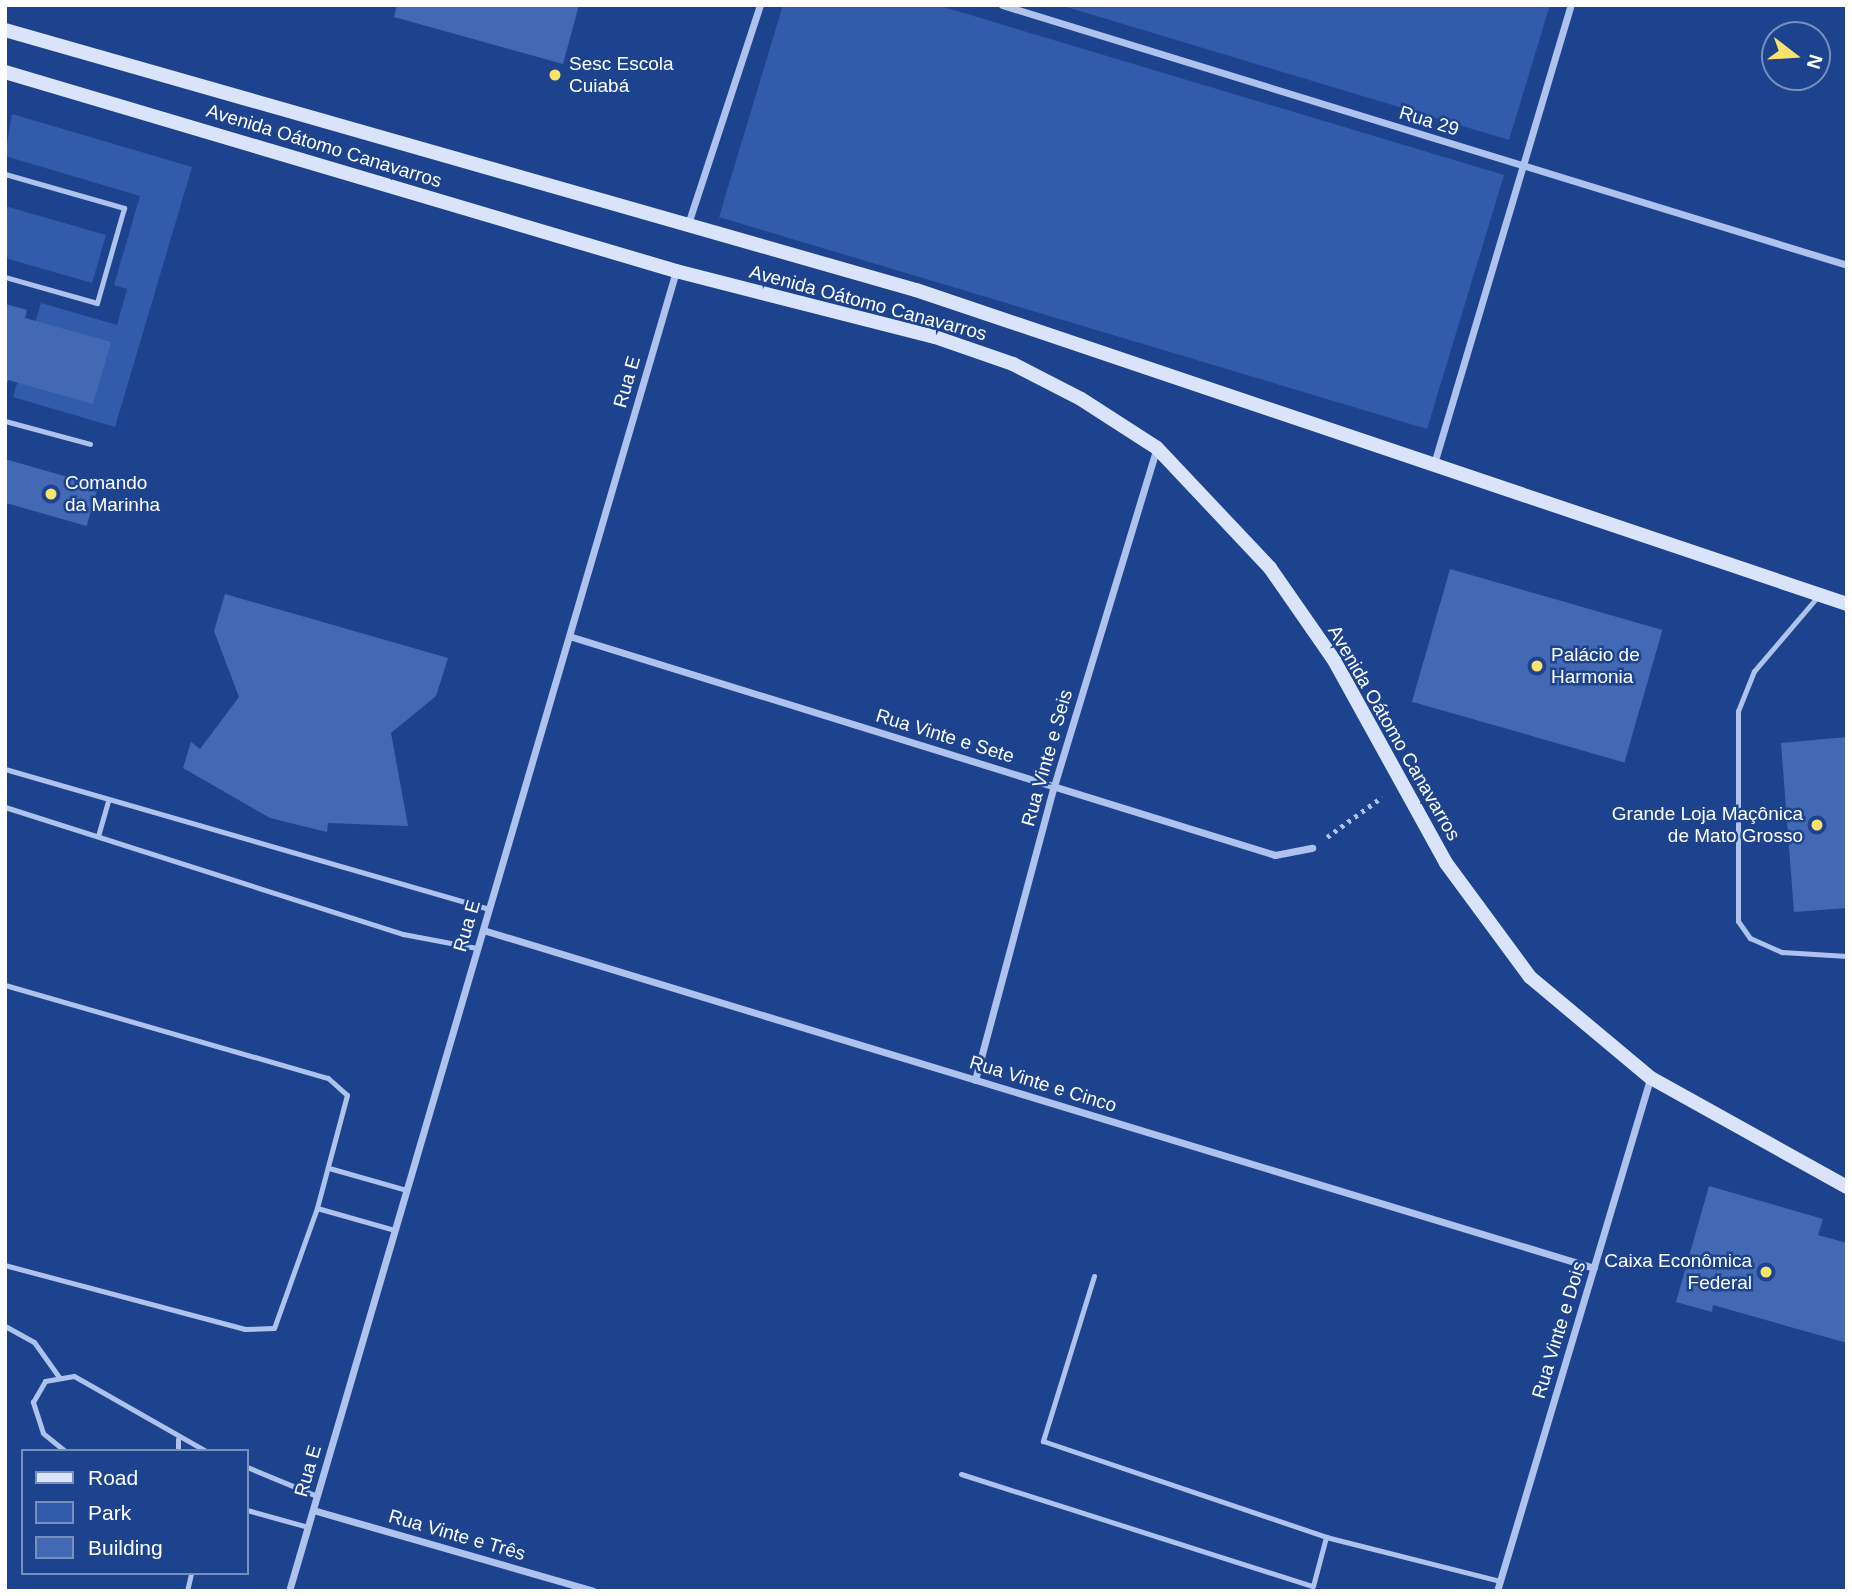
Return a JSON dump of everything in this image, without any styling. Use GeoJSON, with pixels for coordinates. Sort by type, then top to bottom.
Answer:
{"type":"FeatureCollection","features":[{"type":"Feature","properties":{"kind":"main road","name":"Avenida Oátomo Canavarros"},"geometry":{"type":"LineString","coordinates":[[5,30],[687,228],[916,290],[1433,467],[1847,604]]}},
{"type":"Feature","properties":{"kind":"main road","name":"Avenida Oátomo Canavarros"},"geometry":{"type":"LineString","coordinates":[[5,72],[676,271],[935,337],[1013,364],[1157,448],[1270,568],[1334,660],[1446,863],[1530,977],[1651,1078],[1847,1187]]}},
{"type":"Feature","properties":{"kind":"street"},"geometry":{"type":"LineString","coordinates":[[687,228],[760,5]]}},
{"type":"Feature","properties":{"kind":"street","name":"Rua 29"},"geometry":{"type":"LineString","coordinates":[[1002,5],[1847,265]]}},
{"type":"Feature","properties":{"kind":"street"},"geometry":{"type":"LineString","coordinates":[[1433,467],[1572,5]]}},
{"type":"Feature","properties":{"kind":"street","name":"Rua E"},"geometry":{"type":"LineString","coordinates":[[289,1591],[676,271]]}},
{"type":"Feature","properties":{"kind":"street","name":"Rua Vinte e Seis"},"geometry":{"type":"LineString","coordinates":[[975,1080],[1054,786],[1157,448]]}},
{"type":"Feature","properties":{"kind":"street","name":"Rua Vinte e Sete"},"geometry":{"type":"LineString","coordinates":[[569,636],[1275,855],[1312,848]]}},
{"type":"Feature","properties":{"kind":"street","name":"Rua Vinte e Cinco"},"geometry":{"type":"LineString","coordinates":[[483,930],[1594,1268]]}},
{"type":"Feature","properties":{"kind":"street","name":"Rua Vinte e Dois"},"geometry":{"type":"LineString","coordinates":[[1497,1591],[1651,1078]]}},
{"type":"Feature","properties":{"kind":"street","name":"Rua Vinte e Três"},"geometry":{"type":"LineString","coordinates":[[313,1510],[593,1591]]}},
{"type":"Feature","properties":{"kind":"lane"},"geometry":{"type":"LineString","coordinates":[[5,174],[124,208],[97,303],[5,277]]}},
{"type":"Feature","properties":{"kind":"lane"},"geometry":{"type":"LineString","coordinates":[[5,421],[90,444]]}},
{"type":"Feature","properties":{"kind":"lane"},"geometry":{"type":"LineString","coordinates":[[1819,595],[1754,671],[1738,711],[1738,921],[1750,938],[1782,952],[1847,956]]}},
{"type":"Feature","properties":{"kind":"lane"},"geometry":{"type":"LineString","coordinates":[[5,769],[108,801],[489,909]]}},
{"type":"Feature","properties":{"kind":"lane"},"geometry":{"type":"LineString","coordinates":[[98,836],[108,801]]}},
{"type":"Feature","properties":{"kind":"lane"},"geometry":{"type":"LineString","coordinates":[[5,807],[403,934],[477,948]]}},
{"type":"Feature","properties":{"kind":"lane"},"geometry":{"type":"LineString","coordinates":[[5,985],[328,1078],[347,1095],[329,1168],[281,1316],[263,1332],[5,1265]]}},
{"type":"Feature","properties":{"kind":"lane"},"geometry":{"type":"LineString","coordinates":[[329,1168],[406,1190]]}},
{"type":"Feature","properties":{"kind":"lane"},"geometry":{"type":"LineString","coordinates":[[317,1208],[395,1230]]}},
{"type":"Feature","properties":{"kind":"lane"},"geometry":{"type":"LineString","coordinates":[[1094,1276],[1043,1441],[1326,1537],[1500,1581]]}},
{"type":"Feature","properties":{"kind":"lane"},"geometry":{"type":"LineString","coordinates":[[5,1326],[34,1342],[59,1377]]}},
{"type":"Feature","properties":{"kind":"lane"},"geometry":{"type":"LineString","coordinates":[[63,1449],[43,1433],[33,1402],[35,1390],[59,1377],[99,1385],[178,1439],[201,1449]]}},
{"type":"Feature","properties":{"kind":"lane"},"geometry":{"type":"LineString","coordinates":[[178,1439],[178,1449]]}},
{"type":"Feature","properties":{"kind":"lane"},"geometry":{"type":"LineString","coordinates":[[248,1467],[317,1496]]}},
{"type":"Feature","properties":{"kind":"lane"},"geometry":{"type":"LineString","coordinates":[[961,1474],[1313,1587],[1326,1537]]}},
{"type":"Feature","properties":{"kind":"lane"},"geometry":{"type":"LineString","coordinates":[[248,1510],[308,1527]]}},
{"type":"Feature","properties":{"kind":"path"},"geometry":{"type":"LineString","coordinates":[[1312,848],[1402,783]]}},
{"type":"Feature","properties":{"kind":"green space"},"geometry":{"type":"Polygon","coordinates":[[[783,5],[937,5],[1504,175],[1427,429],[719,217],[783,5]]]}},
{"type":"Feature","properties":{"kind":"green space"},"geometry":{"type":"Polygon","coordinates":[[[1060,5],[1550,5],[1509,140],[1060,5]]]}},
{"type":"Feature","properties":{"kind":"green space"},"geometry":{"type":"Polygon","coordinates":[[[12,114],[192,167],[115,427],[13,397],[41,303],[117,325],[127,289],[114,285],[140,196],[5,156],[12,114]]]}},
{"type":"Feature","properties":{"kind":"green space"},"geometry":{"type":"Polygon","coordinates":[[[5,206],[106,235],[92,283],[5,258],[5,206]]]}},
{"type":"Feature","properties":{"kind":"building"},"geometry":{"type":"Polygon","coordinates":[[[397,5],[579,5],[563,64],[394,17],[397,5]]]}},
{"type":"Feature","properties":{"kind":"building"},"geometry":{"type":"Polygon","coordinates":[[[5,304],[27,310],[25,318],[111,342],[93,404],[8,380],[5,387],[5,304]]]}},
{"type":"Feature","properties":{"kind":"building","name":"Comando da Marinha"},"geometry":{"type":"Polygon","coordinates":[[[5,459],[98,486],[87,526],[5,503],[5,459]]]}},
{"type":"Feature","properties":{"kind":"building","name":"Palácio de Harmonia"},"geometry":{"type":"Polygon","coordinates":[[[1450,569],[1662,630],[1624,763],[1412,702],[1450,569]]]}},
{"type":"Feature","properties":{"kind":"building"},"geometry":{"type":"Polygon","coordinates":[[[225,594],[448,658],[436,696],[391,733],[408,826],[328,823],[327,832],[270,818],[183,768],[191,742],[200,749],[239,697],[214,631],[225,594]]]}},
{"type":"Feature","properties":{"kind":"building","name":"Grande Loja Maçônica de Mato Grosso"},"geometry":{"type":"Polygon","coordinates":[[[1847,737],[1847,908],[1794,912],[1781,743],[1847,737]]]}},
{"type":"Feature","properties":{"kind":"building","name":"Caixa Econômica Federal"},"geometry":{"type":"Polygon","coordinates":[[[1709,1186],[1823,1219],[1818,1235],[1847,1243],[1847,1343],[1713,1305],[1712,1312],[1676,1302],[1709,1186]]]}},
{"type":"Feature","properties":{"kind":"place","name":"Sesc Escola Cuiabá"},"geometry":{"type":"Point","coordinates":[555,75]}},
{"type":"Feature","properties":{"kind":"place","name":"Comando da Marinha"},"geometry":{"type":"Point","coordinates":[51,494]}},
{"type":"Feature","properties":{"kind":"place","name":"Palácio de Harmonia"},"geometry":{"type":"Point","coordinates":[1537,666]}},
{"type":"Feature","properties":{"kind":"place","name":"Grande Loja Maçônica de Mato Grosso"},"geometry":{"type":"Point","coordinates":[1817,825]}},
{"type":"Feature","properties":{"kind":"place","name":"Caixa Econômica Federal"},"geometry":{"type":"Point","coordinates":[1766,1272]}}]}
